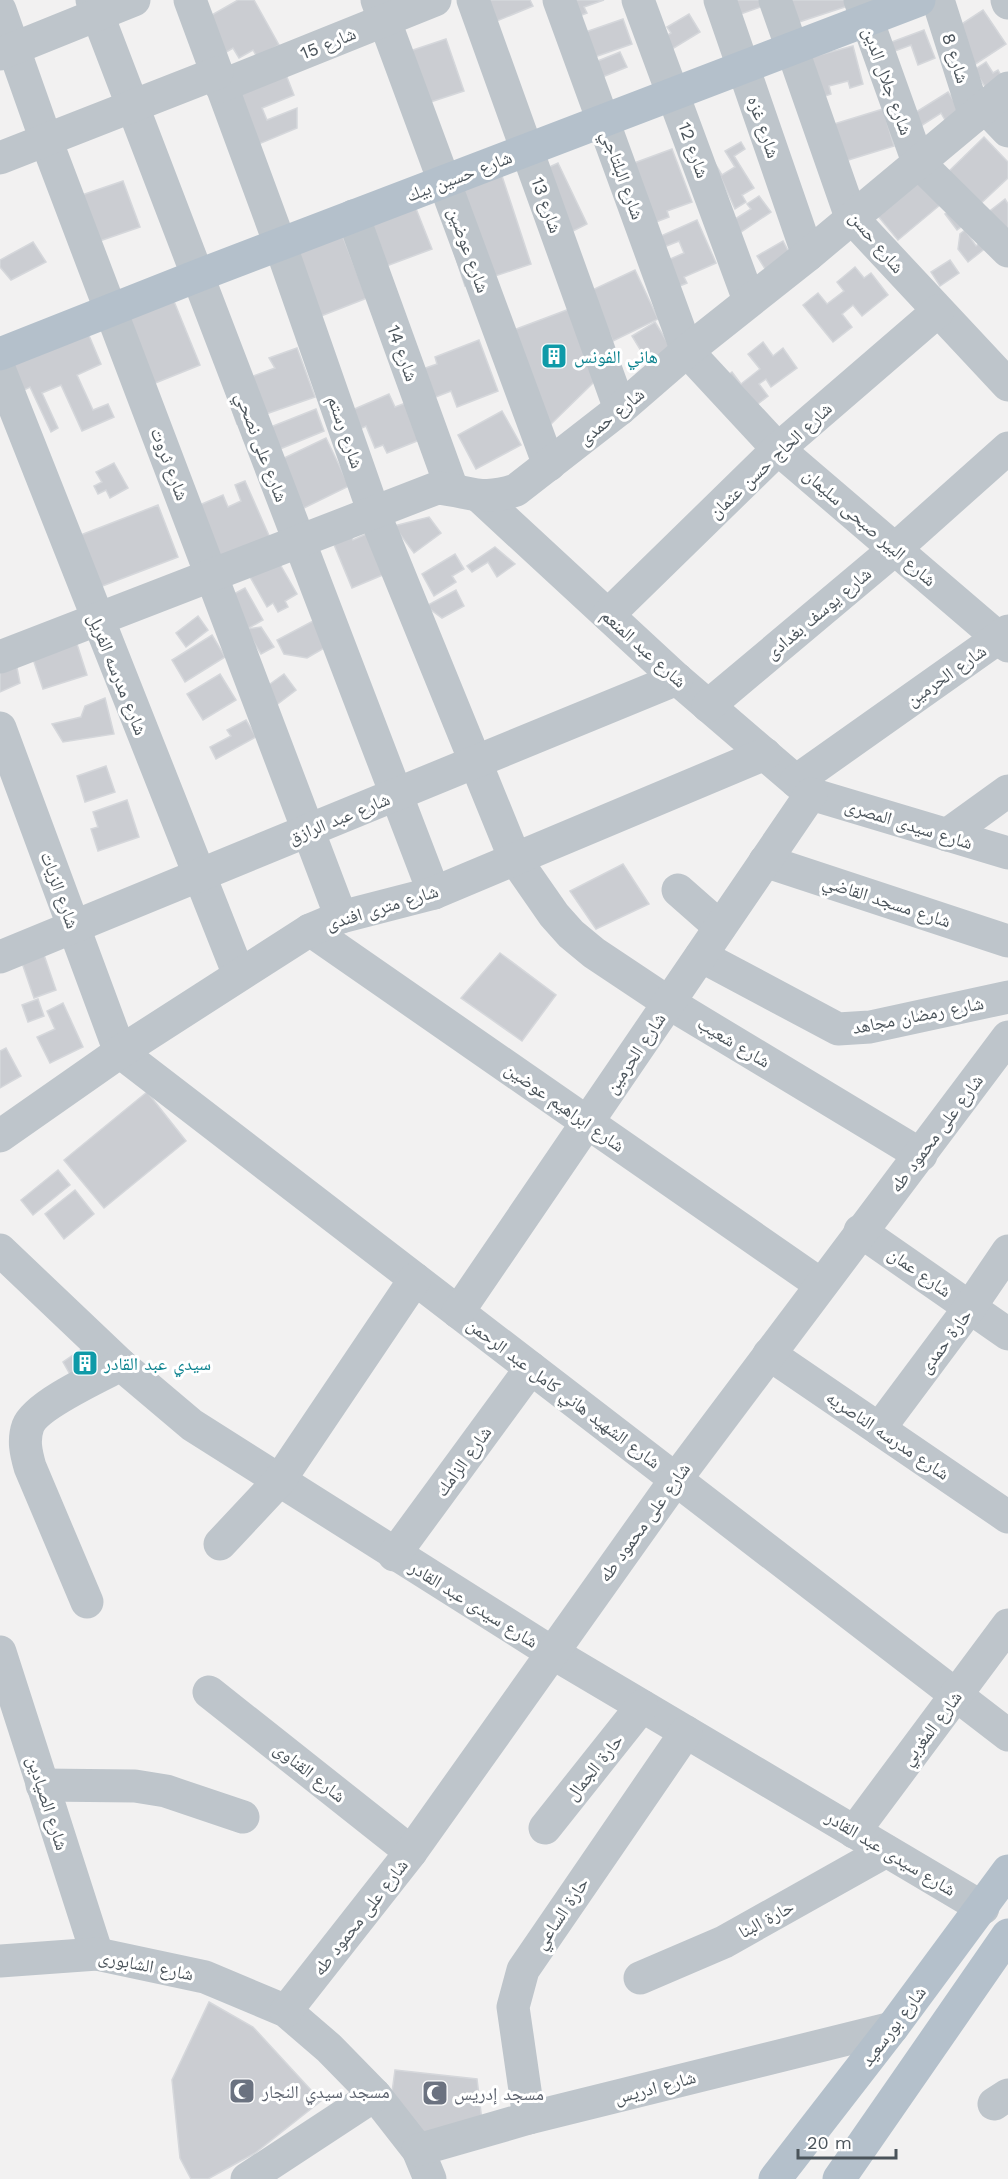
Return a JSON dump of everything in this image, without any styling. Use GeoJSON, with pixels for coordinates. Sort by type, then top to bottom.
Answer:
{"type":"FeatureCollection","features":[{"type":"Feature","properties":{"kind":"main road","name":"شارع حسين بيك"},"geometry":{"type":"LineString","coordinates":[[0,354],[280,244],[794,49],[863,10],[919,0]]}},
{"type":"Feature","properties":{"kind":"main road","name":"شارع بورسعيد"},"geometry":{"type":"LineString","coordinates":[[775,2179],[983,1908],[1008,1871]]}},
{"type":"Feature","properties":{"kind":"main road"},"geometry":{"type":"LineString","coordinates":[[840,2179],[1005,1945]]}},
{"type":"Feature","properties":{"kind":"street"},"geometry":{"type":"LineString","coordinates":[[7,51],[95,7],[134,0]]}},
{"type":"Feature","properties":{"kind":"street","name":"شارع رستم"},"geometry":{"type":"LineString","coordinates":[[190,0],[280,244],[374,513],[515,859]]}},
{"type":"Feature","properties":{"kind":"street","name":"شارع 15"},"geometry":{"type":"LineString","coordinates":[[0,158],[133,106],[219,79],[380,10],[435,0]]}},
{"type":"Feature","properties":{"kind":"street","name":"شارع 13"},"geometry":{"type":"LineString","coordinates":[[473,0],[620,409]]}},
{"type":"Feature","properties":{"kind":"street","name":"شارع البلتاجي"},"geometry":{"type":"LineString","coordinates":[[559,0],[687,351]]}},
{"type":"Feature","properties":{"kind":"street","name":"شارع 12"},"geometry":{"type":"LineString","coordinates":[[638,0],[749,300]]}},
{"type":"Feature","properties":{"kind":"street","name":"شارع غزه"},"geometry":{"type":"LineString","coordinates":[[720,0],[808,255]]}},
{"type":"Feature","properties":{"kind":"street","name":"شارع حسن"},"geometry":{"type":"LineString","coordinates":[[776,0],[851,217],[1008,385]]}},
{"type":"Feature","properties":{"kind":"street","name":"شارع 8"},"geometry":{"type":"LineString","coordinates":[[938,0],[990,104]]}},
{"type":"Feature","properties":{"kind":"street","name":"شارع على نصحي"},"geometry":{"type":"LineString","coordinates":[[95,7],[298,543],[434,893]]}},
{"type":"Feature","properties":{"kind":"street","name":"شارع ثروت"},"geometry":{"type":"LineString","coordinates":[[0,10],[7,51],[46,140],[112,310],[341,917]]}},
{"type":"Feature","properties":{"kind":"street","name":"شارع عوضين"},"geometry":{"type":"LineString","coordinates":[[380,10],[549,465]]}},
{"type":"Feature","properties":{"kind":"street","name":"شارع جلال الدين"},"geometry":{"type":"LineString","coordinates":[[863,10],[918,162]]}},
{"type":"Feature","properties":{"kind":"street"},"geometry":{"type":"LineString","coordinates":[[990,104],[1008,131]]}},
{"type":"Feature","properties":{"kind":"street","name":"شارع حمدى"},"geometry":{"type":"LineString","coordinates":[[0,657],[437,488],[497,497],[516,490],[620,409],[687,351],[808,255],[990,104]]}},
{"type":"Feature","properties":{"kind":"street"},"geometry":{"type":"LineString","coordinates":[[918,162],[1008,251]]}},
{"type":"Feature","properties":{"kind":"street","name":"شارع 14"},"geometry":{"type":"LineString","coordinates":[[353,216],[466,493]]}},
{"type":"Feature","properties":{"kind":"street","name":"شارع الحاج حسن عثمان"},"geometry":{"type":"LineString","coordinates":[[608,615],[778,449],[938,311]]}},
{"type":"Feature","properties":{"kind":"street","name":"شارع البير صبحى سليمان"},"geometry":{"type":"LineString","coordinates":[[687,351],[778,449],[895,549],[1005,638]]}},
{"type":"Feature","properties":{"kind":"street","name":"شارع مدرسه الفريل"},"geometry":{"type":"LineString","coordinates":[[0,372],[96,620],[239,975]]}},
{"type":"Feature","properties":{"kind":"street","name":"شارع يوسف بغدادى"},"geometry":{"type":"LineString","coordinates":[[708,706],[895,549],[1008,448]]}},
{"type":"Feature","properties":{"kind":"street","name":"شارع عبد المنعم"},"geometry":{"type":"LineString","coordinates":[[466,493],[803,788]]}},
{"type":"Feature","properties":{"kind":"street","name":"شارع الحرمين"},"geometry":{"type":"LineString","coordinates":[[458,1312],[765,861],[803,788],[1005,638]]}},
{"type":"Feature","properties":{"kind":"street","name":"شارع عبد الرازق"},"geometry":{"type":"LineString","coordinates":[[0,957],[677,679]]}},
{"type":"Feature","properties":{"kind":"street","name":"شارع الزيات"},"geometry":{"type":"LineString","coordinates":[[0,728],[120,1052]]}},
{"type":"Feature","properties":{"kind":"street","name":"شارع مترى افندى"},"geometry":{"type":"LineString","coordinates":[[0,1136],[120,1052],[310,930],[341,917],[434,893],[765,754]]}},
{"type":"Feature","properties":{"kind":"street","name":"شارع سيدى المصرى"},"geometry":{"type":"LineString","coordinates":[[803,788],[1008,853]]}},
{"type":"Feature","properties":{"kind":"street"},"geometry":{"type":"LineString","coordinates":[[947,835],[1008,791]]}},
{"type":"Feature","properties":{"kind":"street","name":"شارع شعيب"},"geometry":{"type":"LineString","coordinates":[[515,859],[554,915],[571,934],[594,953],[669,1003],[921,1155]]}},
{"type":"Feature","properties":{"kind":"street","name":"شارع مسجد القاضي"},"geometry":{"type":"LineString","coordinates":[[765,861],[1008,941]]}},
{"type":"Feature","properties":{"kind":"street"},"geometry":{"type":"LineString","coordinates":[[678,890],[720,927]]}},
{"type":"Feature","properties":{"kind":"street","name":"شارع ابراهيم عوضين"},"geometry":{"type":"LineString","coordinates":[[310,930],[820,1284]]}},
{"type":"Feature","properties":{"kind":"street","name":"شارع رمضان مجاهد"},"geometry":{"type":"LineString","coordinates":[[701,956],[838,1029],[870,1027],[1008,997]]}},
{"type":"Feature","properties":{"kind":"street","name":"شارع على محمود طه"},"geometry":{"type":"LineString","coordinates":[[286,2011],[411,1852],[551,1652],[820,1284],[1004,1051]]}},
{"type":"Feature","properties":{"kind":"street","name":"شارع الشهيد هاني كامل عبد الرحمن"},"geometry":{"type":"LineString","coordinates":[[120,1052],[1008,1735]]}},
{"type":"Feature","properties":{"kind":"street","name":"شارع عمان"},"geometry":{"type":"LineString","coordinates":[[860,1231],[1008,1334]]}},
{"type":"Feature","properties":{"kind":"street","name":"شارع سيدى عبد القادر"},"geometry":{"type":"LineString","coordinates":[[0,1250],[121,1365],[192,1425],[394,1555],[551,1652],[983,1908]]}},
{"type":"Feature","properties":{"kind":"street","name":"حارة حمدى"},"geometry":{"type":"LineString","coordinates":[[879,1429],[970,1307],[1008,1251]]}},
{"type":"Feature","properties":{"kind":"street"},"geometry":{"type":"LineString","coordinates":[[220,1544],[279,1481],[415,1279]]}},
{"type":"Feature","properties":{"kind":"street","name":"شارع مدرسه الناصريه"},"geometry":{"type":"LineString","coordinates":[[769,1354],[1008,1517]]}},
{"type":"Feature","properties":{"kind":"street"},"geometry":{"type":"LineString","coordinates":[[87,1602],[30,1467],[24,1445],[28,1424],[49,1404],[121,1365]]}},
{"type":"Feature","properties":{"kind":"street","name":"شارع الزامك"},"geometry":{"type":"LineString","coordinates":[[394,1555],[531,1368]]}},
{"type":"Feature","properties":{"kind":"street","name":"شارع المغربي"},"geometry":{"type":"LineString","coordinates":[[854,1832],[1008,1625]]}},
{"type":"Feature","properties":{"kind":"street","name":"شارع الصيادين"},"geometry":{"type":"LineString","coordinates":[[0,1652],[97,1954]]}},
{"type":"Feature","properties":{"kind":"street","name":"شارع القناوى"},"geometry":{"type":"LineString","coordinates":[[209,1692],[411,1852]]}},
{"type":"Feature","properties":{"kind":"street","name":"حارة الجمال"},"geometry":{"type":"LineString","coordinates":[[545,1828],[642,1706]]}},
{"type":"Feature","properties":{"kind":"street","name":"حارة الساعي"},"geometry":{"type":"LineString","coordinates":[[529,2118],[513,2007],[523,1970],[686,1732]]}},
{"type":"Feature","properties":{"kind":"street"},"geometry":{"type":"LineString","coordinates":[[42,1785],[135,1786],[166,1791],[243,1817]]}},
{"type":"Feature","properties":{"kind":"street","name":"حارة البنا"},"geometry":{"type":"LineString","coordinates":[[640,1978],[724,1942],[886,1851]]}},
{"type":"Feature","properties":{"kind":"street","name":"شارع الشابورى"},"geometry":{"type":"LineString","coordinates":[[0,1961],[97,1954],[205,1977],[286,2011],[329,2048],[375,2095],[424,2164]]}},
{"type":"Feature","properties":{"kind":"street","name":"شارع ادريس"},"geometry":{"type":"LineString","coordinates":[[424,2164],[529,2118],[892,2028]]}},
{"type":"Feature","properties":{"kind":"street"},"geometry":{"type":"LineString","coordinates":[[265,2174],[375,2095]]}},
{"type":"Feature","properties":{"kind":"building"},"geometry":{"type":"Polygon","coordinates":[[[238,0],[254,0],[279,45],[257,57],[253,50],[239,58],[233,48],[223,54],[203,20],[238,0]]]}},
{"type":"Feature","properties":{"kind":"building"},"geometry":{"type":"Polygon","coordinates":[[[484,0],[530,0],[533,6],[487,25],[484,0]]]}},
{"type":"Feature","properties":{"kind":"building"},"geometry":{"type":"Polygon","coordinates":[[[565,0],[604,0],[584,7],[587,13],[571,19],[565,0]]]}},
{"type":"Feature","properties":{"kind":"building"},"geometry":{"type":"Polygon","coordinates":[[[729,0],[768,0],[769,4],[735,16],[729,0]]]}},
{"type":"Feature","properties":{"kind":"building"},"geometry":{"type":"Polygon","coordinates":[[[788,0],[853,0],[854,4],[796,23],[788,0]]]}},
{"type":"Feature","properties":{"kind":"building"},"geometry":{"type":"Polygon","coordinates":[[[983,10],[1006,44],[971,67],[948,33],[983,10]]]}},
{"type":"Feature","properties":{"kind":"building"},"geometry":{"type":"Polygon","coordinates":[[[689,14],[700,32],[664,54],[657,42],[671,33],[667,27],[689,14]]]}},
{"type":"Feature","properties":{"kind":"building"},"geometry":{"type":"Polygon","coordinates":[[[623,19],[632,44],[586,60],[577,35],[623,19]]]}},
{"type":"Feature","properties":{"kind":"building"},"geometry":{"type":"Polygon","coordinates":[[[924,30],[935,58],[918,65],[911,45],[895,51],[878,47],[924,30]]]}},
{"type":"Feature","properties":{"kind":"building"},"geometry":{"type":"Polygon","coordinates":[[[446,39],[464,91],[403,111],[386,59],[446,39]]]}},
{"type":"Feature","properties":{"kind":"building"},"geometry":{"type":"Polygon","coordinates":[[[853,46],[863,84],[850,88],[848,81],[829,86],[831,94],[819,98],[808,58],[853,46]]]}},
{"type":"Feature","properties":{"kind":"building"},"geometry":{"type":"Polygon","coordinates":[[[620,52],[627,67],[595,80],[588,65],[620,52]]]}},
{"type":"Feature","properties":{"kind":"building"},"geometry":{"type":"Polygon","coordinates":[[[986,62],[993,73],[998,70],[1002,77],[986,88],[974,70],[986,62]]]}},
{"type":"Feature","properties":{"kind":"building"},"geometry":{"type":"Polygon","coordinates":[[[283,67],[294,95],[262,108],[267,120],[297,108],[297,128],[254,146],[230,89],[283,67]]]}},
{"type":"Feature","properties":{"kind":"building"},"geometry":{"type":"Polygon","coordinates":[[[948,92],[960,110],[945,120],[941,113],[913,131],[905,119],[948,92]]]}},
{"type":"Feature","properties":{"kind":"building"},"geometry":{"type":"Polygon","coordinates":[[[883,109],[894,146],[845,161],[834,124],[883,109]]]}},
{"type":"Feature","properties":{"kind":"building"},"geometry":{"type":"Polygon","coordinates":[[[984,137],[1008,162],[1008,178],[976,208],[945,175],[984,137]]]}},
{"type":"Feature","properties":{"kind":"building"},"geometry":{"type":"Polygon","coordinates":[[[741,142],[745,149],[734,156],[754,188],[742,195],[746,202],[735,209],[714,162],[722,175],[735,167],[725,151],[741,142]]]}},
{"type":"Feature","properties":{"kind":"building"},"geometry":{"type":"Polygon","coordinates":[[[672,149],[692,202],[667,211],[669,217],[648,225],[626,166],[672,149]]]}},
{"type":"Feature","properties":{"kind":"building"},"geometry":{"type":"Polygon","coordinates":[[[558,163],[587,224],[571,232],[534,174],[558,163]]]}},
{"type":"Feature","properties":{"kind":"building"},"geometry":{"type":"Polygon","coordinates":[[[922,169],[946,200],[898,240],[873,210],[922,169]]]}},
{"type":"Feature","properties":{"kind":"building"},"geometry":{"type":"Polygon","coordinates":[[[500,170],[531,264],[465,286],[434,191],[500,170]]]}},
{"type":"Feature","properties":{"kind":"building"},"geometry":{"type":"Polygon","coordinates":[[[123,181],[140,227],[91,244],[76,197],[123,181]]]}},
{"type":"Feature","properties":{"kind":"building"},"geometry":{"type":"Polygon","coordinates":[[[759,196],[771,212],[732,238],[732,221],[751,209],[747,204],[759,196]]]}},
{"type":"Feature","properties":{"kind":"building"},"geometry":{"type":"Polygon","coordinates":[[[1005,199],[1008,204],[1008,227],[1000,233],[986,214],[1005,199]]]}},
{"type":"Feature","properties":{"kind":"building"},"geometry":{"type":"Polygon","coordinates":[[[413,201],[432,249],[381,268],[362,220],[413,201]]]}},
{"type":"Feature","properties":{"kind":"building"},"geometry":{"type":"Polygon","coordinates":[[[954,208],[965,224],[957,230],[945,214],[954,208]]]}},
{"type":"Feature","properties":{"kind":"building"},"geometry":{"type":"Polygon","coordinates":[[[697,220],[716,263],[684,277],[687,283],[670,290],[659,264],[684,253],[679,241],[659,249],[654,239],[697,220]]]}},
{"type":"Feature","properties":{"kind":"building"},"geometry":{"type":"Polygon","coordinates":[[[339,227],[367,298],[316,318],[288,247],[339,227]]]}},
{"type":"Feature","properties":{"kind":"building"},"geometry":{"type":"Polygon","coordinates":[[[965,230],[976,246],[982,241],[987,247],[968,262],[958,249],[960,234],[965,230]]]}},
{"type":"Feature","properties":{"kind":"building"},"geometry":{"type":"Polygon","coordinates":[[[783,241],[792,258],[767,272],[757,256],[783,241]]]}},
{"type":"Feature","properties":{"kind":"building"},"geometry":{"type":"Polygon","coordinates":[[[33,242],[46,262],[11,280],[0,267],[0,260],[33,242]]]}},
{"type":"Feature","properties":{"kind":"building"},"geometry":{"type":"Polygon","coordinates":[[[950,260],[959,273],[940,286],[931,272],[950,260]]]}},
{"type":"Feature","properties":{"kind":"building"},"geometry":{"type":"Polygon","coordinates":[[[855,267],[864,278],[871,273],[888,295],[862,316],[853,305],[842,314],[852,327],[833,342],[803,305],[818,293],[827,304],[844,291],[837,282],[855,267]]]}},
{"type":"Feature","properties":{"kind":"building"},"geometry":{"type":"Polygon","coordinates":[[[635,270],[658,319],[613,341],[590,291],[635,270]]]}},
{"type":"Feature","properties":{"kind":"building"},"geometry":{"type":"Polygon","coordinates":[[[171,294],[200,365],[133,392],[104,322],[171,294]]]}},
{"type":"Feature","properties":{"kind":"building","name":"هاني الفونس"},"geometry":{"type":"Polygon","coordinates":[[[572,308],[596,380],[547,428],[511,331],[572,308]]]}},
{"type":"Feature","properties":{"kind":"building"},"geometry":{"type":"Polygon","coordinates":[[[655,322],[672,350],[649,364],[632,336],[655,322]]]}},
{"type":"Feature","properties":{"kind":"building"},"geometry":{"type":"Polygon","coordinates":[[[85,326],[101,364],[77,375],[93,410],[108,404],[114,417],[82,431],[61,385],[42,393],[58,428],[51,432],[30,387],[20,392],[5,362],[85,326]]]}},
{"type":"Feature","properties":{"kind":"building"},"geometry":{"type":"Polygon","coordinates":[[[479,340],[498,391],[457,407],[451,391],[428,400],[417,371],[437,364],[435,357],[479,340]]]}},
{"type":"Feature","properties":{"kind":"building"},"geometry":{"type":"Polygon","coordinates":[[[763,342],[773,356],[783,348],[797,368],[771,387],[766,379],[759,384],[768,396],[749,411],[724,378],[732,372],[741,384],[760,369],[748,354],[763,342]]]}},
{"type":"Feature","properties":{"kind":"building"},"geometry":{"type":"Polygon","coordinates":[[[297,348],[315,397],[237,424],[224,387],[275,368],[269,358],[297,348]]]}},
{"type":"Feature","properties":{"kind":"building"},"geometry":{"type":"Polygon","coordinates":[[[389,394],[395,407],[411,401],[427,437],[387,453],[383,445],[375,448],[366,426],[358,430],[350,411],[389,394]]]}},
{"type":"Feature","properties":{"kind":"building"},"geometry":{"type":"Polygon","coordinates":[[[316,409],[324,431],[253,460],[243,438],[316,409]]]}},
{"type":"Feature","properties":{"kind":"building"},"geometry":{"type":"Polygon","coordinates":[[[502,411],[521,445],[476,469],[458,435],[502,411]]]}},
{"type":"Feature","properties":{"kind":"building"},"geometry":{"type":"Polygon","coordinates":[[[326,438],[349,486],[304,508],[292,485],[261,469],[326,438]]]}},
{"type":"Feature","properties":{"kind":"building"},"geometry":{"type":"Polygon","coordinates":[[[114,463],[128,488],[110,498],[106,490],[98,494],[94,486],[102,482],[96,472],[114,463]]]}},
{"type":"Feature","properties":{"kind":"building"},"geometry":{"type":"Polygon","coordinates":[[[245,481],[271,540],[219,563],[195,507],[223,495],[228,507],[241,501],[235,485],[245,481]]]}},
{"type":"Feature","properties":{"kind":"building"},"geometry":{"type":"Polygon","coordinates":[[[158,505],[178,557],[92,590],[73,538],[158,505]]]}},
{"type":"Feature","properties":{"kind":"building"},"geometry":{"type":"Polygon","coordinates":[[[429,517],[441,533],[414,553],[394,526],[429,517]]]}},
{"type":"Feature","properties":{"kind":"building"},"geometry":{"type":"Polygon","coordinates":[[[375,530],[392,571],[352,588],[332,540],[350,532],[353,540],[375,530]]]}},
{"type":"Feature","properties":{"kind":"building"},"geometry":{"type":"Polygon","coordinates":[[[495,547],[515,564],[497,577],[488,562],[472,572],[467,566],[495,547]]]}},
{"type":"Feature","properties":{"kind":"building"},"geometry":{"type":"Polygon","coordinates":[[[455,554],[464,569],[452,576],[456,582],[434,596],[422,574],[455,554]]]}},
{"type":"Feature","properties":{"kind":"building"},"geometry":{"type":"Polygon","coordinates":[[[277,559],[297,594],[285,601],[288,607],[278,612],[273,603],[267,607],[249,575],[277,559]]]}},
{"type":"Feature","properties":{"kind":"building"},"geometry":{"type":"Polygon","coordinates":[[[245,588],[263,620],[231,638],[213,605],[245,588]]]}},
{"type":"Feature","properties":{"kind":"building"},"geometry":{"type":"Polygon","coordinates":[[[456,590],[464,606],[442,618],[426,606],[456,590]]]}},
{"type":"Feature","properties":{"kind":"building"},"geometry":{"type":"Polygon","coordinates":[[[198,616],[208,630],[186,647],[176,633],[198,616]]]}},
{"type":"Feature","properties":{"kind":"building"},"geometry":{"type":"Polygon","coordinates":[[[313,621],[326,647],[307,658],[284,654],[277,640],[313,621]]]}},
{"type":"Feature","properties":{"kind":"building"},"geometry":{"type":"Polygon","coordinates":[[[261,627],[274,647],[261,654],[246,629],[261,627]]]}},
{"type":"Feature","properties":{"kind":"building"},"geometry":{"type":"Polygon","coordinates":[[[212,635],[225,657],[185,682],[172,660],[212,635]]]}},
{"type":"Feature","properties":{"kind":"building"},"geometry":{"type":"Polygon","coordinates":[[[75,638],[87,675],[43,689],[31,653],[75,638]]]}},
{"type":"Feature","properties":{"kind":"building"},"geometry":{"type":"Polygon","coordinates":[[[16,663],[20,683],[0,692],[0,665],[16,663]]]}},
{"type":"Feature","properties":{"kind":"building"},"geometry":{"type":"Polygon","coordinates":[[[220,674],[236,700],[203,720],[187,694],[220,674]]]}},
{"type":"Feature","properties":{"kind":"building"},"geometry":{"type":"Polygon","coordinates":[[[284,674],[296,690],[275,706],[262,690],[284,674]]]}},
{"type":"Feature","properties":{"kind":"building"},"geometry":{"type":"Polygon","coordinates":[[[105,698],[114,734],[63,742],[52,724],[81,717],[85,706],[105,698]]]}},
{"type":"Feature","properties":{"kind":"building"},"geometry":{"type":"Polygon","coordinates":[[[246,720],[256,737],[216,759],[210,747],[231,736],[227,730],[246,720]]]}},
{"type":"Feature","properties":{"kind":"building"},"geometry":{"type":"Polygon","coordinates":[[[106,766],[115,792],[85,802],[77,776],[106,766]]]}},
{"type":"Feature","properties":{"kind":"building"},"geometry":{"type":"Polygon","coordinates":[[[127,800],[139,837],[98,851],[91,829],[98,827],[93,812],[127,800]]]}},
{"type":"Feature","properties":{"kind":"building"},"geometry":{"type":"Polygon","coordinates":[[[623,864],[649,904],[596,929],[570,891],[623,864]]]}},
{"type":"Feature","properties":{"kind":"building"},"geometry":{"type":"Polygon","coordinates":[[[43,952],[56,990],[34,998],[21,960],[43,952]]]}},
{"type":"Feature","properties":{"kind":"building"},"geometry":{"type":"Polygon","coordinates":[[[500,953],[556,995],[522,1041],[461,998],[500,953]]]}},
{"type":"Feature","properties":{"kind":"building"},"geometry":{"type":"Polygon","coordinates":[[[38,999],[44,1016],[28,1022],[22,1005],[38,999]]]}},
{"type":"Feature","properties":{"kind":"building"},"geometry":{"type":"Polygon","coordinates":[[[63,1003],[83,1047],[50,1063],[37,1037],[55,1029],[47,1011],[63,1003]]]}},
{"type":"Feature","properties":{"kind":"building"},"geometry":{"type":"Polygon","coordinates":[[[6,1048],[21,1076],[0,1088],[0,1051],[6,1048]]]}},
{"type":"Feature","properties":{"kind":"building"},"geometry":{"type":"Polygon","coordinates":[[[147,1092],[186,1141],[104,1208],[64,1160],[147,1092]]]}},
{"type":"Feature","properties":{"kind":"building"},"geometry":{"type":"Polygon","coordinates":[[[58,1170],[70,1185],[33,1215],[21,1200],[58,1170]]]}},
{"type":"Feature","properties":{"kind":"building"},"geometry":{"type":"Polygon","coordinates":[[[75,1190],[94,1214],[64,1239],[45,1214],[75,1190]]]}},
{"type":"Feature","properties":{"kind":"building","name":"سيدي عبد القادر"},"geometry":{"type":"Polygon","coordinates":[[[89,1344],[107,1365],[75,1383],[63,1362],[89,1344]]]}},
{"type":"Feature","properties":{"kind":"building","name":"مسجد سيدي النجار"},"geometry":{"type":"Polygon","coordinates":[[[209,2002],[253,2027],[321,2101],[255,2153],[208,2179],[191,2179],[180,2158],[172,2080],[209,2002]]]}},
{"type":"Feature","properties":{"kind":"building","name":"مسجد إدريس"},"geometry":{"type":"Polygon","coordinates":[[[395,2070],[477,2079],[482,2121],[426,2140],[390,2107],[395,2070]]]}},
{"type":"Feature","properties":{"kind":"place","name":"هاني الفونس"},"geometry":{"type":"Point","coordinates":[554,356]}},
{"type":"Feature","properties":{"kind":"place","name":"سيدي عبد القادر"},"geometry":{"type":"Point","coordinates":[85,1363]}},
{"type":"Feature","properties":{"kind":"place","name":"مسجد سيدي النجار"},"geometry":{"type":"Point","coordinates":[242,2091]}},
{"type":"Feature","properties":{"kind":"place","name":"مسجد إدريس"},"geometry":{"type":"Point","coordinates":[435,2093]}}]}
